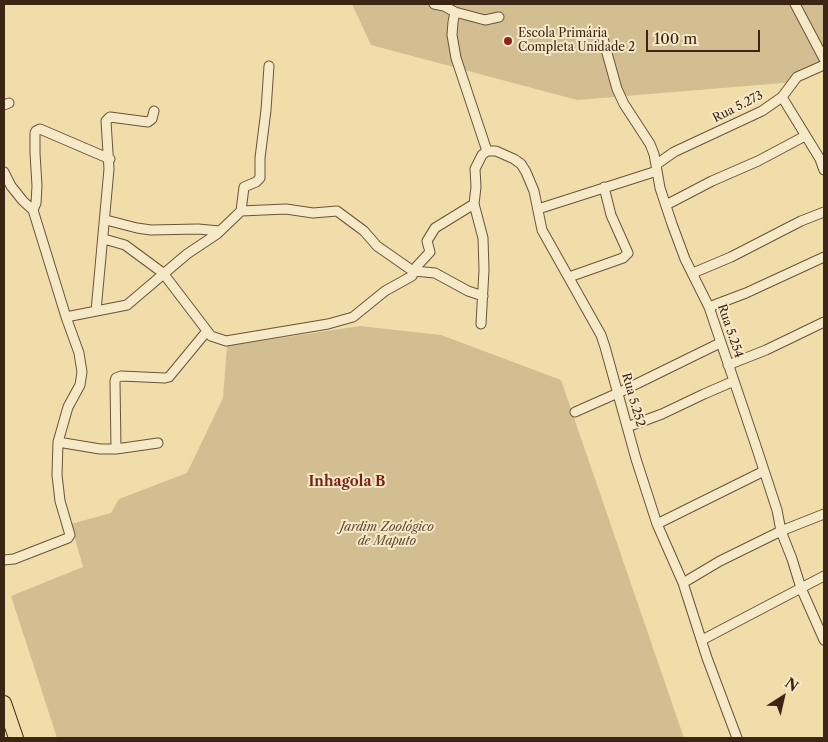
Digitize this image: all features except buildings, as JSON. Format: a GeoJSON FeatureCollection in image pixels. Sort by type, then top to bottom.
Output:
{"type":"FeatureCollection","features":[{"type":"Feature","properties":{"kind":"main road"},"geometry":{"type":"LineString","coordinates":[[4,703],[16,738]]}},
{"type":"Feature","properties":{"kind":"street"},"geometry":{"type":"LineString","coordinates":[[434,4],[485,20],[499,17]]}},
{"type":"Feature","properties":{"kind":"street"},"geometry":{"type":"LineString","coordinates":[[796,4],[824,59]]}},
{"type":"Feature","properties":{"kind":"street"},"geometry":{"type":"LineString","coordinates":[[455,12],[452,35],[456,58],[487,152],[478,161],[475,169],[476,187],[474,204],[482,238],[483,296],[481,324]]}},
{"type":"Feature","properties":{"kind":"street","name":"Rua 5.254"},"geometry":{"type":"LineString","coordinates":[[602,35],[617,89],[624,104],[650,144],[679,245],[709,307],[764,470],[781,532],[801,588],[824,640]]}},
{"type":"Feature","properties":{"kind":"street","name":"Rua 5.273"},"geometry":{"type":"LineString","coordinates":[[538,209],[657,168],[674,152],[762,111],[782,97],[797,77],[824,65]]}},
{"type":"Feature","properties":{"kind":"street"},"geometry":{"type":"LineString","coordinates":[[66,317],[128,305],[163,274],[220,231],[240,211],[244,187],[256,182],[260,178],[260,158],[269,66]]}},
{"type":"Feature","properties":{"kind":"street"},"geometry":{"type":"LineString","coordinates":[[782,97],[820,159],[824,170]]}},
{"type":"Feature","properties":{"kind":"street"},"geometry":{"type":"LineString","coordinates":[[96,311],[106,220],[110,159],[106,121],[110,117],[148,122],[152,119],[154,111]]}},
{"type":"Feature","properties":{"kind":"street"},"geometry":{"type":"LineString","coordinates":[[33,210],[36,203],[37,186],[36,131],[40,129],[110,159]]}},
{"type":"Feature","properties":{"kind":"street"},"geometry":{"type":"LineString","coordinates":[[666,205],[805,136]]}},
{"type":"Feature","properties":{"kind":"street","name":"Rua 5.252"},"geometry":{"type":"LineString","coordinates":[[487,152],[496,151],[521,164],[531,184],[542,230],[601,335],[657,524],[683,583],[737,738]]}},
{"type":"Feature","properties":{"kind":"street"},"geometry":{"type":"LineString","coordinates":[[4,172],[11,186],[33,210],[79,353],[82,372],[80,385],[68,407],[61,426],[58,442],[57,474],[60,501],[70,535],[68,538],[14,559],[4,560]]}},
{"type":"Feature","properties":{"kind":"street"},"geometry":{"type":"LineString","coordinates":[[569,277],[623,258],[628,253],[611,215],[604,187]]}},
{"type":"Feature","properties":{"kind":"street"},"geometry":{"type":"LineString","coordinates":[[104,239],[125,245],[163,274],[211,336],[226,341],[290,331],[353,317],[386,291],[410,277],[430,252],[426,241],[435,228],[474,204]]}},
{"type":"Feature","properties":{"kind":"street"},"geometry":{"type":"LineString","coordinates":[[240,211],[286,209],[313,213],[337,211],[364,231],[377,246],[414,271],[435,273],[468,291],[483,296]]}},
{"type":"Feature","properties":{"kind":"street"},"geometry":{"type":"LineString","coordinates":[[693,273],[731,257],[801,221],[824,212]]}},
{"type":"Feature","properties":{"kind":"street"},"geometry":{"type":"LineString","coordinates":[[106,220],[151,230],[198,229],[220,231]]}},
{"type":"Feature","properties":{"kind":"street"},"geometry":{"type":"LineString","coordinates":[[709,307],[824,257]]}},
{"type":"Feature","properties":{"kind":"street"},"geometry":{"type":"LineString","coordinates":[[728,365],[766,350],[824,322]]}},
{"type":"Feature","properties":{"kind":"street"},"geometry":{"type":"LineString","coordinates":[[116,449],[116,378],[121,376],[169,377],[207,331]]}},
{"type":"Feature","properties":{"kind":"street"},"geometry":{"type":"LineString","coordinates":[[575,412],[720,343]]}},
{"type":"Feature","properties":{"kind":"street"},"geometry":{"type":"LineString","coordinates":[[628,427],[662,414],[734,381]]}},
{"type":"Feature","properties":{"kind":"street"},"geometry":{"type":"LineString","coordinates":[[58,442],[100,449],[116,449],[158,443]]}},
{"type":"Feature","properties":{"kind":"street"},"geometry":{"type":"LineString","coordinates":[[657,524],[764,470]]}},
{"type":"Feature","properties":{"kind":"street"},"geometry":{"type":"LineString","coordinates":[[683,583],[720,561],[824,514]]}},
{"type":"Feature","properties":{"kind":"street"},"geometry":{"type":"LineString","coordinates":[[702,640],[824,576]]}},
{"type":"Feature","properties":{"kind":"green space"},"geometry":{"type":"Polygon","coordinates":[[[352,4],[824,4],[824,60],[795,82],[577,100],[371,45],[352,4]]]}},
{"type":"Feature","properties":{"kind":"green space","name":"Jardim Zoológico de Maputo"},"geometry":{"type":"Polygon","coordinates":[[[360,326],[441,335],[561,380],[684,738],[57,738],[11,596],[83,567],[71,524],[111,513],[119,499],[187,473],[223,398],[227,346],[360,326]]]}},
{"type":"Feature","properties":{"kind":"place","name":"Escola Primária Completa Unidade 2"},"geometry":{"type":"Point","coordinates":[508,41]}},
{"type":"Feature","properties":{"kind":"district","name":"Inhagola B"},"geometry":{"type":"Point","coordinates":[347,482]}}]}
